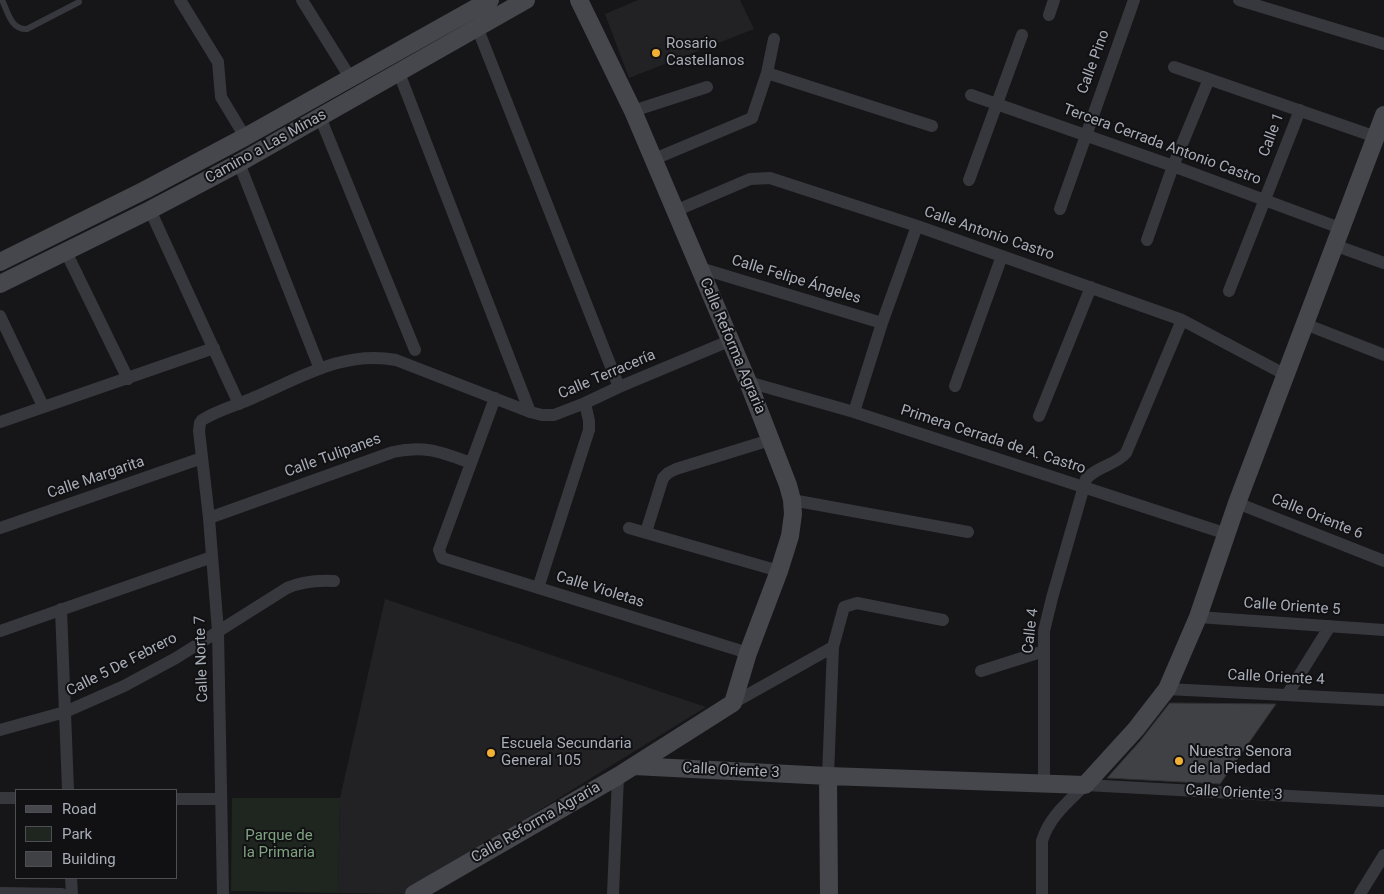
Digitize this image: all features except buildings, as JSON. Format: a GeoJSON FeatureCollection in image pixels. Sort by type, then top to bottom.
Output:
{"type":"FeatureCollection","features":[{"type":"Feature","properties":{"kind":"street"},"geometry":{"type":"LineString","coordinates":[[180,0],[218,62],[221,97],[245,137]]}},
{"type":"Feature","properties":{"kind":"street"},"geometry":{"type":"LineString","coordinates":[[302,0],[351,79]]}},
{"type":"Feature","properties":{"kind":"street","name":"Camino a Las Minas"},"geometry":{"type":"LineString","coordinates":[[0,262],[145,190],[245,137],[470,13],[490,0]]}},
{"type":"Feature","properties":{"kind":"street","name":"Camino a Las Minas"},"geometry":{"type":"LineString","coordinates":[[0,284],[150,210],[239,163],[399,73],[470,13],[526,0]]}},
{"type":"Feature","properties":{"kind":"street","name":"Calle Reforma Agraria"},"geometry":{"type":"LineString","coordinates":[[579,0],[633,111],[652,160],[700,268],[748,382],[792,500],[793,514],[790,536],[748,653],[733,703]]}},
{"type":"Feature","properties":{"kind":"street"},"geometry":{"type":"LineString","coordinates":[[1049,15],[1054,0]]}},
{"type":"Feature","properties":{"kind":"street","name":"Calle Pino"},"geometry":{"type":"LineString","coordinates":[[1060,209],[1134,0]]}},
{"type":"Feature","properties":{"kind":"street"},"geometry":{"type":"LineString","coordinates":[[1239,0],[1384,44]]}},
{"type":"Feature","properties":{"kind":"street"},"geometry":{"type":"LineString","coordinates":[[470,13],[619,387]]}},
{"type":"Feature","properties":{"kind":"street"},"geometry":{"type":"LineString","coordinates":[[969,180],[1022,35]]}},
{"type":"Feature","properties":{"kind":"street"},"geometry":{"type":"LineString","coordinates":[[652,160],[752,118],[767,73],[774,39]]}},
{"type":"Feature","properties":{"kind":"street"},"geometry":{"type":"LineString","coordinates":[[1174,67],[1300,110],[1378,144]]}},
{"type":"Feature","properties":{"kind":"street"},"geometry":{"type":"LineString","coordinates":[[399,73],[530,412]]}},
{"type":"Feature","properties":{"kind":"street"},"geometry":{"type":"LineString","coordinates":[[767,73],[932,126]]}},
{"type":"Feature","properties":{"kind":"street"},"geometry":{"type":"LineString","coordinates":[[1147,240],[1173,166],[1209,79]]}},
{"type":"Feature","properties":{"kind":"street"},"geometry":{"type":"LineString","coordinates":[[633,111],[708,87]]}},
{"type":"Feature","properties":{"kind":"street","name":"Tercera Cerrada Antonio Castro"},"geometry":{"type":"LineString","coordinates":[[971,95],[1173,166],[1340,228]]}},
{"type":"Feature","properties":{"kind":"street","name":"Calle 1"},"geometry":{"type":"LineString","coordinates":[[1229,291],[1300,110]]}},
{"type":"Feature","properties":{"kind":"street"},"geometry":{"type":"LineString","coordinates":[[1042,894],[1042,841],[1052,819],[1136,729],[1167,689],[1198,617],[1237,503],[1340,228],[1378,144],[1384,115]]}},
{"type":"Feature","properties":{"kind":"street"},"geometry":{"type":"LineString","coordinates":[[320,117],[415,350]]}},
{"type":"Feature","properties":{"kind":"street"},"geometry":{"type":"LineString","coordinates":[[239,163],[320,368]]}},
{"type":"Feature","properties":{"kind":"street","name":"Calle Antonio Castro"},"geometry":{"type":"LineString","coordinates":[[675,211],[750,179],[770,178],[917,226],[1182,320],[1286,376]]}},
{"type":"Feature","properties":{"kind":"street"},"geometry":{"type":"LineString","coordinates":[[150,210],[239,404]]}},
{"type":"Feature","properties":{"kind":"street"},"geometry":{"type":"LineString","coordinates":[[854,412],[882,323],[917,226]]}},
{"type":"Feature","properties":{"kind":"street"},"geometry":{"type":"LineString","coordinates":[[1334,245],[1384,264]]}},
{"type":"Feature","properties":{"kind":"street"},"geometry":{"type":"LineString","coordinates":[[66,252],[128,379]]}},
{"type":"Feature","properties":{"kind":"street"},"geometry":{"type":"LineString","coordinates":[[955,386],[1002,256]]}},
{"type":"Feature","properties":{"kind":"street","name":"Calle Felipe Ángeles"},"geometry":{"type":"LineString","coordinates":[[700,268],[882,323]]}},
{"type":"Feature","properties":{"kind":"street"},"geometry":{"type":"LineString","coordinates":[[1039,416],[1091,287]]}},
{"type":"Feature","properties":{"kind":"street"},"geometry":{"type":"LineString","coordinates":[[0,316],[43,406]]}},
{"type":"Feature","properties":{"kind":"street"},"geometry":{"type":"LineString","coordinates":[[1085,487],[1086,479],[1091,473],[1126,453],[1182,320]]}},
{"type":"Feature","properties":{"kind":"street"},"geometry":{"type":"LineString","coordinates":[[1305,324],[1384,355]]}},
{"type":"Feature","properties":{"kind":"street","name":"Calle Terracería"},"geometry":{"type":"LineString","coordinates":[[200,423],[205,418],[320,368],[348,359],[381,357],[396,360],[530,412],[554,415],[730,341]]}},
{"type":"Feature","properties":{"kind":"street"},"geometry":{"type":"LineString","coordinates":[[0,422],[214,348]]}},
{"type":"Feature","properties":{"kind":"street","name":"Primera Cerrada de A. Castro"},"geometry":{"type":"LineString","coordinates":[[748,382],[854,412],[1227,534]]}},
{"type":"Feature","properties":{"kind":"street"},"geometry":{"type":"LineString","coordinates":[[471,462],[495,398]]}},
{"type":"Feature","properties":{"kind":"street"},"geometry":{"type":"LineString","coordinates":[[538,588],[588,430],[589,421],[585,403]]}},
{"type":"Feature","properties":{"kind":"street","name":"Calle Norte 7"},"geometry":{"type":"LineString","coordinates":[[200,423],[218,631],[222,894]]}},
{"type":"Feature","properties":{"kind":"street"},"geometry":{"type":"LineString","coordinates":[[646,532],[663,478],[668,473],[770,440]]}},
{"type":"Feature","properties":{"kind":"street","name":"Calle Tulipanes"},"geometry":{"type":"LineString","coordinates":[[209,518],[392,452],[409,448],[426,449],[471,462]]}},
{"type":"Feature","properties":{"kind":"street","name":"Calle Margarita"},"geometry":{"type":"LineString","coordinates":[[0,528],[202,458]]}},
{"type":"Feature","properties":{"kind":"street","name":"Calle Violetas"},"geometry":{"type":"LineString","coordinates":[[471,462],[439,550],[442,558],[748,653]]}},
{"type":"Feature","properties":{"kind":"street","name":"Calle 4"},"geometry":{"type":"LineString","coordinates":[[1044,783],[1044,631],[1085,487]]}},
{"type":"Feature","properties":{"kind":"street"},"geometry":{"type":"LineString","coordinates":[[792,500],[968,532]]}},
{"type":"Feature","properties":{"kind":"street","name":"Calle Oriente 6"},"geometry":{"type":"LineString","coordinates":[[1237,503],[1384,561]]}},
{"type":"Feature","properties":{"kind":"street"},"geometry":{"type":"LineString","coordinates":[[629,528],[779,571]]}},
{"type":"Feature","properties":{"kind":"street"},"geometry":{"type":"LineString","coordinates":[[0,631],[212,557]]}},
{"type":"Feature","properties":{"kind":"street","name":"Calle 5 De Febrero"},"geometry":{"type":"LineString","coordinates":[[0,730],[65,712],[132,681],[176,658],[287,588],[301,582],[314,580],[334,581]]}},
{"type":"Feature","properties":{"kind":"street"},"geometry":{"type":"LineString","coordinates":[[829,894],[828,776],[833,647],[842,612],[844,608],[857,602],[943,620]]}},
{"type":"Feature","properties":{"kind":"street"},"geometry":{"type":"LineString","coordinates":[[61,609],[68,789]]}},
{"type":"Feature","properties":{"kind":"street","name":"Calle Oriente 5"},"geometry":{"type":"LineString","coordinates":[[1198,617],[1384,630]]}},
{"type":"Feature","properties":{"kind":"street"},"geometry":{"type":"LineString","coordinates":[[1287,695],[1330,626]]}},
{"type":"Feature","properties":{"kind":"street","name":"Calle Reforma Agraria"},"geometry":{"type":"LineString","coordinates":[[414,894],[618,776],[733,703],[833,647]]}},
{"type":"Feature","properties":{"kind":"street"},"geometry":{"type":"LineString","coordinates":[[981,670],[1044,651]]}},
{"type":"Feature","properties":{"kind":"street","name":"Calle Oriente 4"},"geometry":{"type":"LineString","coordinates":[[1167,689],[1384,700]]}},
{"type":"Feature","properties":{"kind":"street","name":"Calle Oriente 3"},"geometry":{"type":"LineString","coordinates":[[634,766],[828,776],[1044,783],[1384,801]]}},
{"type":"Feature","properties":{"kind":"street"},"geometry":{"type":"LineString","coordinates":[[613,894],[618,776]]}},
{"type":"Feature","properties":{"kind":"street"},"geometry":{"type":"LineString","coordinates":[[0,798],[15,798]]}},
{"type":"Feature","properties":{"kind":"street"},"geometry":{"type":"LineString","coordinates":[[178,799],[221,799]]}},
{"type":"Feature","properties":{"kind":"street"},"geometry":{"type":"LineString","coordinates":[[1360,894],[1384,855]]}},
{"type":"Feature","properties":{"kind":"street"},"geometry":{"type":"LineString","coordinates":[[71,879],[72,894]]}},
{"type":"Feature","properties":{"kind":"street"},"geometry":{"type":"LineString","coordinates":[[0,893],[62,894]]}},
{"type":"Feature","properties":{"kind":"lane"},"geometry":{"type":"LineString","coordinates":[[2,0],[13,24],[23,29],[27,29],[79,2]]}},
{"type":"Feature","properties":{"kind":"shaded area","name":"Rosario Castellanos"},"geometry":{"type":"Polygon","coordinates":[[[638,0],[740,0],[754,29],[629,78],[605,14],[638,0]]]}},
{"type":"Feature","properties":{"kind":"shaded area","name":"Escuela Secundaria General 105"},"geometry":{"type":"Polygon","coordinates":[[[385,599],[706,707],[404,894],[338,893],[340,798],[385,599]]]}},
{"type":"Feature","properties":{"kind":"green space","name":"Parque de la Primaria"},"geometry":{"type":"Polygon","coordinates":[[[232,798],[340,798],[338,893],[231,891],[232,798]]]}},
{"type":"Feature","properties":{"kind":"place","name":"Rosario Castellanos"},"geometry":{"type":"Point","coordinates":[656,53]}},
{"type":"Feature","properties":{"kind":"place","name":"Escuela Secundaria General 105"},"geometry":{"type":"Point","coordinates":[491,753]}},
{"type":"Feature","properties":{"kind":"place","name":"Nuestra Senora de la Piedad"},"geometry":{"type":"Point","coordinates":[1179,761]}}]}
